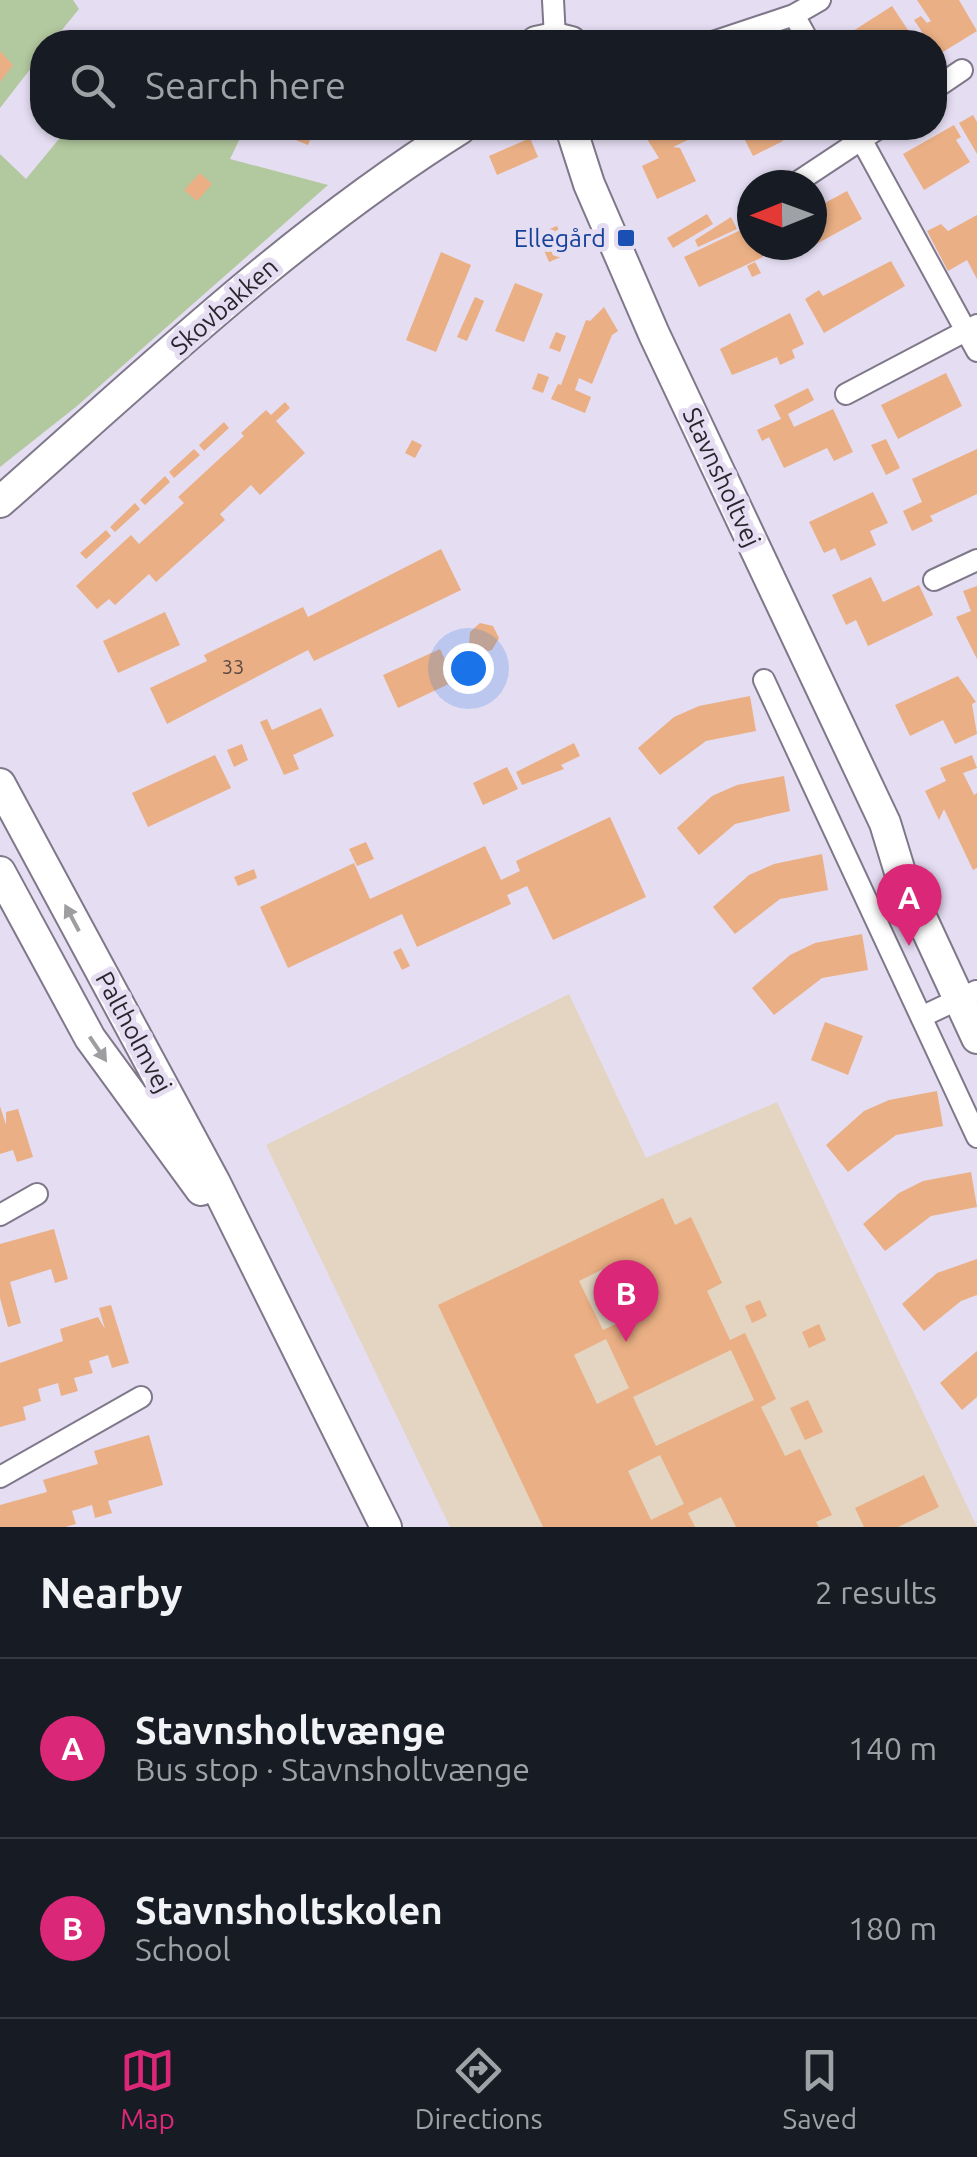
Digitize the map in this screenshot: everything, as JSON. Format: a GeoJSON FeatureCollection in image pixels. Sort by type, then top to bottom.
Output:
{"type":"FeatureCollection","features":[{"type":"Feature","properties":{"kind":"street"},"geometry":{"type":"LineString","coordinates":[[553,0],[554,30]]}},
{"type":"Feature","properties":{"kind":"street"},"geometry":{"type":"LineString","coordinates":[[750,30],[794,15],[820,0]]}},
{"type":"Feature","properties":{"kind":"street"},"geometry":{"type":"LineString","coordinates":[[794,15],[802,30]]}},
{"type":"Feature","properties":{"kind":"street"},"geometry":{"type":"LineString","coordinates":[[947,80],[962,70]]}},
{"type":"Feature","properties":{"kind":"street","name":"Skovbakken"},"geometry":{"type":"LineString","coordinates":[[0,502],[292,246],[379,179],[442,140]]}},
{"type":"Feature","properties":{"kind":"street","name":"Stavnsholtvej"},"geometry":{"type":"LineString","coordinates":[[575,140],[618,254],[885,823],[915,865],[970,994],[977,1038]]}},
{"type":"Feature","properties":{"kind":"street"},"geometry":{"type":"LineString","coordinates":[[813,170],[855,140]]}},
{"type":"Feature","properties":{"kind":"street"},"geometry":{"type":"LineString","coordinates":[[870,140],[972,328],[977,351]]}},
{"type":"Feature","properties":{"kind":"street"},"geometry":{"type":"LineString","coordinates":[[846,394],[972,328]]}},
{"type":"Feature","properties":{"kind":"street"},"geometry":{"type":"LineString","coordinates":[[934,580],[977,560]]}},
{"type":"Feature","properties":{"kind":"street"},"geometry":{"type":"LineString","coordinates":[[764,680],[977,1137]]}},
{"type":"Feature","properties":{"kind":"street","name":"Paltholmvej"},"geometry":{"type":"LineString","coordinates":[[0,784],[214,1181],[386,1527]]}},
{"type":"Feature","properties":{"kind":"street","name":"Paltholmvej"},"geometry":{"type":"LineString","coordinates":[[0,872],[90,1038],[197,1182],[262,1284]]}},
{"type":"Feature","properties":{"kind":"street"},"geometry":{"type":"LineString","coordinates":[[921,1017],[970,994]]}},
{"type":"Feature","properties":{"kind":"street"},"geometry":{"type":"LineString","coordinates":[[0,1216],[37,1194]]}},
{"type":"Feature","properties":{"kind":"street"},"geometry":{"type":"LineString","coordinates":[[0,1477],[142,1397]]}},
{"type":"Feature","properties":{"kind":"shaded area"},"geometry":{"type":"Polygon","coordinates":[[[569,994],[646,1158],[777,1102],[977,1527],[450,1527],[266,1145],[569,994]]]}},
{"type":"Feature","properties":{"kind":"green space"},"geometry":{"type":"Polygon","coordinates":[[[0,0],[73,0],[79,9],[62,30],[30,30],[30,69],[0,108],[0,0]]]}},
{"type":"Feature","properties":{"kind":"green space"},"geometry":{"type":"Polygon","coordinates":[[[58,140],[239,140],[230,159],[328,185],[77,406],[0,467],[0,154],[26,179],[58,140]]]}},
{"type":"Feature","properties":{"kind":"building"},"geometry":{"type":"Polygon","coordinates":[[[917,0],[959,0],[977,31],[947,49],[947,30],[921,30],[914,20],[921,16],[927,23],[931,21],[917,0]]]}},
{"type":"Feature","properties":{"kind":"building"},"geometry":{"type":"Polygon","coordinates":[[[892,6],[908,30],[855,30],[892,6]]]}},
{"type":"Feature","properties":{"kind":"building"},"geometry":{"type":"Polygon","coordinates":[[[0,51],[13,65],[0,82],[0,51]]]}},
{"type":"Feature","properties":{"kind":"building"},"geometry":{"type":"Polygon","coordinates":[[[973,115],[977,122],[977,154],[959,123],[973,115]]]}},
{"type":"Feature","properties":{"kind":"building"},"geometry":{"type":"Polygon","coordinates":[[[954,125],[961,137],[956,140],[970,162],[924,190],[903,154],[928,140],[947,140],[947,129],[954,125]]]}},
{"type":"Feature","properties":{"kind":"building"},"geometry":{"type":"Polygon","coordinates":[[[531,140],[538,157],[497,175],[489,156],[531,140]]]}},
{"type":"Feature","properties":{"kind":"building"},"geometry":{"type":"Polygon","coordinates":[[[648,140],[688,140],[673,147],[680,148],[696,181],[657,199],[642,166],[659,158],[648,140]]]}},
{"type":"Feature","properties":{"kind":"building"},"geometry":{"type":"Polygon","coordinates":[[[745,140],[783,141],[753,156],[745,140]]]}},
{"type":"Feature","properties":{"kind":"building"},"geometry":{"type":"Polygon","coordinates":[[[200,173],[212,184],[197,201],[184,190],[200,173]]]}},
{"type":"Feature","properties":{"kind":"building"},"geometry":{"type":"Polygon","coordinates":[[[847,191],[862,219],[827,238],[827,202],[847,191]]]}},
{"type":"Feature","properties":{"kind":"building"},"geometry":{"type":"Polygon","coordinates":[[[707,214],[713,224],[673,248],[667,238],[707,214]]]}},
{"type":"Feature","properties":{"kind":"building"},"geometry":{"type":"Polygon","coordinates":[[[977,215],[977,279],[967,260],[948,271],[927,231],[941,224],[948,231],[977,215]]]}},
{"type":"Feature","properties":{"kind":"building"},"geometry":{"type":"Polygon","coordinates":[[[731,217],[737,229],[698,247],[695,240],[731,217]]]}},
{"type":"Feature","properties":{"kind":"building"},"geometry":{"type":"Polygon","coordinates":[[[557,226],[568,254],[549,262],[537,234],[557,226]]]}},
{"type":"Feature","properties":{"kind":"building"},"geometry":{"type":"Polygon","coordinates":[[[737,232],[737,260],[757,260],[699,287],[684,257],[737,232]]]}},
{"type":"Feature","properties":{"kind":"building"},"geometry":{"type":"Polygon","coordinates":[[[441,252],[471,265],[436,352],[406,340],[441,252]]]}},
{"type":"Feature","properties":{"kind":"building"},"geometry":{"type":"Polygon","coordinates":[[[891,261],[905,286],[824,333],[805,299],[819,290],[823,296],[891,261]]]}},
{"type":"Feature","properties":{"kind":"building"},"geometry":{"type":"Polygon","coordinates":[[[755,262],[761,273],[752,277],[747,266],[755,262]]]}},
{"type":"Feature","properties":{"kind":"building"},"geometry":{"type":"Polygon","coordinates":[[[515,283],[543,294],[524,342],[495,331],[515,283]]]}},
{"type":"Feature","properties":{"kind":"building"},"geometry":{"type":"Polygon","coordinates":[[[475,297],[484,301],[467,341],[457,337],[475,297]]]}},
{"type":"Feature","properties":{"kind":"building"},"geometry":{"type":"Polygon","coordinates":[[[604,307],[618,331],[612,335],[592,384],[579,378],[575,390],[591,397],[585,413],[551,399],[558,384],[561,385],[586,320],[590,321],[604,307]]]}},
{"type":"Feature","properties":{"kind":"building"},"geometry":{"type":"Polygon","coordinates":[[[790,313],[804,344],[792,350],[795,358],[780,365],[777,357],[732,375],[720,349],[790,313]]]}},
{"type":"Feature","properties":{"kind":"building"},"geometry":{"type":"Polygon","coordinates":[[[556,332],[566,336],[560,352],[549,348],[556,332]]]}},
{"type":"Feature","properties":{"kind":"building"},"geometry":{"type":"Polygon","coordinates":[[[538,373],[549,377],[543,393],[532,389],[538,373]]]}},
{"type":"Feature","properties":{"kind":"building"},"geometry":{"type":"Polygon","coordinates":[[[946,373],[962,406],[898,439],[881,405],[946,373]]]}},
{"type":"Feature","properties":{"kind":"building"},"geometry":{"type":"Polygon","coordinates":[[[808,388],[814,400],[788,414],[794,427],[833,409],[853,452],[834,461],[827,448],[784,468],[769,437],[762,441],[757,430],[781,419],[774,405],[808,388]]]}},
{"type":"Feature","properties":{"kind":"building"},"geometry":{"type":"Polygon","coordinates":[[[285,402],[290,408],[276,421],[305,453],[260,495],[251,485],[220,514],[225,520],[156,582],[149,574],[115,605],[109,599],[97,609],[76,586],[131,535],[139,544],[184,503],[178,497],[244,436],[241,433],[266,410],[271,415],[285,402]]]}},
{"type":"Feature","properties":{"kind":"building"},"geometry":{"type":"Polygon","coordinates":[[[224,422],[229,428],[204,451],[199,445],[224,422]]]}},
{"type":"Feature","properties":{"kind":"building"},"geometry":{"type":"Polygon","coordinates":[[[886,439],[900,468],[886,475],[871,445],[886,439]]]}},
{"type":"Feature","properties":{"kind":"building"},"geometry":{"type":"Polygon","coordinates":[[[412,440],[422,445],[415,458],[405,453],[412,440]]]}},
{"type":"Feature","properties":{"kind":"building"},"geometry":{"type":"Polygon","coordinates":[[[194,449],[200,455],[174,478],[169,472],[194,449]]]}},
{"type":"Feature","properties":{"kind":"building"},"geometry":{"type":"Polygon","coordinates":[[[977,449],[977,494],[930,516],[933,521],[912,531],[903,511],[922,502],[912,479],[977,449]]]}},
{"type":"Feature","properties":{"kind":"building"},"geometry":{"type":"Polygon","coordinates":[[[165,476],[170,482],[145,505],[140,500],[165,476]]]}},
{"type":"Feature","properties":{"kind":"building"},"geometry":{"type":"Polygon","coordinates":[[[873,492],[888,523],[870,531],[876,545],[841,561],[835,548],[824,553],[809,522],[873,492]]]}},
{"type":"Feature","properties":{"kind":"building"},"geometry":{"type":"Polygon","coordinates":[[[135,503],[140,509],[115,532],[110,527],[135,503]]]}},
{"type":"Feature","properties":{"kind":"building"},"geometry":{"type":"Polygon","coordinates":[[[106,530],[111,536],[86,559],[80,553],[106,530]]]}},
{"type":"Feature","properties":{"kind":"building"},"geometry":{"type":"Polygon","coordinates":[[[441,549],[461,590],[314,661],[308,650],[167,724],[150,688],[207,661],[204,655],[303,607],[308,617],[441,549]]]}},
{"type":"Feature","properties":{"kind":"building"},"geometry":{"type":"Polygon","coordinates":[[[871,577],[883,602],[919,585],[933,615],[868,646],[856,620],[846,625],[832,595],[871,577]]]}},
{"type":"Feature","properties":{"kind":"building"},"geometry":{"type":"Polygon","coordinates":[[[977,586],[977,659],[956,617],[971,611],[963,591],[977,586]]]}},
{"type":"Feature","properties":{"kind":"building"},"geometry":{"type":"Polygon","coordinates":[[[165,612],[180,645],[118,673],[103,641],[165,612]]]}},
{"type":"Feature","properties":{"kind":"building"},"geometry":{"type":"Polygon","coordinates":[[[480,623],[493,626],[499,638],[492,650],[481,653],[469,644],[470,632],[480,623]]]}},
{"type":"Feature","properties":{"kind":"building"},"geometry":{"type":"Polygon","coordinates":[[[440,649],[455,681],[398,708],[383,675],[440,649]]]}},
{"type":"Feature","properties":{"kind":"building"},"geometry":{"type":"Polygon","coordinates":[[[958,676],[976,702],[972,704],[977,734],[955,744],[943,720],[910,736],[895,705],[958,676]]]}},
{"type":"Feature","properties":{"kind":"building"},"geometry":{"type":"Polygon","coordinates":[[[750,696],[756,731],[706,741],[660,775],[638,748],[674,717],[699,706],[750,696]]]}},
{"type":"Feature","properties":{"kind":"building"},"geometry":{"type":"Polygon","coordinates":[[[321,708],[334,736],[293,755],[299,769],[284,775],[260,722],[267,719],[272,730],[321,708]]]}},
{"type":"Feature","properties":{"kind":"building"},"geometry":{"type":"Polygon","coordinates":[[[574,743],[580,756],[561,765],[564,769],[522,785],[516,772],[574,743]]]}},
{"type":"Feature","properties":{"kind":"building"},"geometry":{"type":"Polygon","coordinates":[[[242,744],[248,760],[234,767],[227,750],[242,744]]]}},
{"type":"Feature","properties":{"kind":"building"},"geometry":{"type":"Polygon","coordinates":[[[215,755],[231,788],[148,827],[132,793],[215,755]]]}},
{"type":"Feature","properties":{"kind":"building"},"geometry":{"type":"Polygon","coordinates":[[[972,755],[977,768],[963,773],[974,795],[977,793],[977,868],[973,870],[944,809],[939,820],[925,791],[946,781],[940,768],[972,755]]]}},
{"type":"Feature","properties":{"kind":"building"},"geometry":{"type":"Polygon","coordinates":[[[507,767],[518,789],[483,805],[473,783],[507,767]]]}},
{"type":"Feature","properties":{"kind":"building"},"geometry":{"type":"Polygon","coordinates":[[[784,776],[790,811],[735,824],[699,855],[677,828],[712,796],[737,785],[784,776]]]}},
{"type":"Feature","properties":{"kind":"building"},"geometry":{"type":"Polygon","coordinates":[[[610,817],[646,897],[553,940],[527,886],[507,895],[511,904],[417,947],[402,914],[288,968],[260,907],[354,863],[370,899],[485,846],[501,880],[520,871],[516,861],[610,817]]]}},
{"type":"Feature","properties":{"kind":"building"},"geometry":{"type":"Polygon","coordinates":[[[366,842],[374,859],[357,866],[349,849],[366,842]]]}},
{"type":"Feature","properties":{"kind":"building"},"geometry":{"type":"Polygon","coordinates":[[[822,854],[828,890],[780,899],[735,934],[713,907],[749,875],[774,864],[822,854]]]}},
{"type":"Feature","properties":{"kind":"building"},"geometry":{"type":"Polygon","coordinates":[[[254,869],[257,878],[238,886],[234,877],[254,869]]]}},
{"type":"Feature","properties":{"kind":"building"},"geometry":{"type":"Polygon","coordinates":[[[862,934],[868,970],[822,978],[774,1015],[752,988],[790,955],[815,943],[862,934]]]}},
{"type":"Feature","properties":{"kind":"building"},"geometry":{"type":"Polygon","coordinates":[[[401,948],[410,966],[402,970],[393,952],[401,948]]]}},
{"type":"Feature","properties":{"kind":"building"},"geometry":{"type":"Polygon","coordinates":[[[825,1022],[863,1036],[848,1075],[811,1060],[825,1022]]]}},
{"type":"Feature","properties":{"kind":"building"},"geometry":{"type":"Polygon","coordinates":[[[937,1091],[943,1126],[896,1135],[848,1172],[826,1145],[864,1111],[889,1100],[937,1091]]]}},
{"type":"Feature","properties":{"kind":"building"},"geometry":{"type":"Polygon","coordinates":[[[0,1106],[6,1125],[6,1112],[18,1109],[33,1157],[17,1162],[13,1150],[0,1154],[0,1106]]]}},
{"type":"Feature","properties":{"kind":"building"},"geometry":{"type":"Polygon","coordinates":[[[971,1172],[977,1207],[931,1216],[885,1251],[863,1224],[899,1193],[923,1181],[971,1172]]]}},
{"type":"Feature","properties":{"kind":"building"},"geometry":{"type":"Polygon","coordinates":[[[663,1198],[675,1225],[691,1217],[722,1283],[707,1291],[730,1340],[745,1333],[776,1399],[761,1407],[785,1456],[800,1449],[832,1515],[816,1522],[819,1527],[736,1527],[721,1497],[688,1513],[695,1527],[543,1527],[438,1305],[663,1198]],[[611,1265],[579,1281],[603,1330],[635,1315],[611,1265]],[[606,1339],[574,1355],[597,1404],[629,1388],[606,1339]],[[731,1350],[633,1397],[656,1446],[754,1400],[731,1350]],[[660,1455],[628,1471],[651,1520],[684,1504],[660,1455]]]}},
{"type":"Feature","properties":{"kind":"building"},"geometry":{"type":"Polygon","coordinates":[[[54,1229],[68,1279],[55,1283],[51,1269],[10,1282],[21,1323],[8,1327],[0,1298],[0,1244],[54,1229]]]}},
{"type":"Feature","properties":{"kind":"building"},"geometry":{"type":"Polygon","coordinates":[[[977,1259],[977,1295],[961,1301],[924,1331],[902,1304],[937,1273],[977,1259]]]}},
{"type":"Feature","properties":{"kind":"building"},"geometry":{"type":"Polygon","coordinates":[[[760,1300],[767,1316],[752,1323],[745,1306],[760,1300]]]}},
{"type":"Feature","properties":{"kind":"building"},"geometry":{"type":"Polygon","coordinates":[[[111,1305],[129,1363],[112,1368],[108,1355],[89,1361],[93,1373],[74,1378],[78,1391],[61,1396],[58,1383],[38,1389],[41,1401],[23,1407],[26,1420],[0,1427],[0,1363],[63,1341],[60,1329],[98,1317],[105,1329],[99,1308],[111,1305]]]}},
{"type":"Feature","properties":{"kind":"building"},"geometry":{"type":"Polygon","coordinates":[[[819,1324],[826,1340],[809,1348],[802,1332],[819,1324]]]}},
{"type":"Feature","properties":{"kind":"building"},"geometry":{"type":"Polygon","coordinates":[[[977,1351],[977,1397],[962,1410],[940,1383],[977,1351]]]}},
{"type":"Feature","properties":{"kind":"building"},"geometry":{"type":"Polygon","coordinates":[[[808,1400],[823,1432],[805,1440],[790,1408],[808,1400]]]}},
{"type":"Feature","properties":{"kind":"building"},"geometry":{"type":"Polygon","coordinates":[[[149,1435],[163,1485],[108,1501],[112,1513],[95,1518],[92,1505],[72,1511],[76,1524],[65,1527],[0,1527],[0,1505],[47,1492],[43,1480],[98,1464],[94,1451],[149,1435]]]}},
{"type":"Feature","properties":{"kind":"building"},"geometry":{"type":"Polygon","coordinates":[[[924,1475],[939,1507],[898,1527],[864,1527],[855,1508],[924,1475]]]}},
{"type":"Feature","properties":{"kind":"place","name":"Ellegård"},"geometry":{"type":"Point","coordinates":[626,238]}},
{"type":"Feature","properties":{"kind":"place","name":"Stavnsholtvænge"},"geometry":{"type":"Point","coordinates":[909,946]}},
{"type":"Feature","properties":{"kind":"place","name":"Stavnsholtskolen"},"geometry":{"type":"Point","coordinates":[626,1342]}}]}
